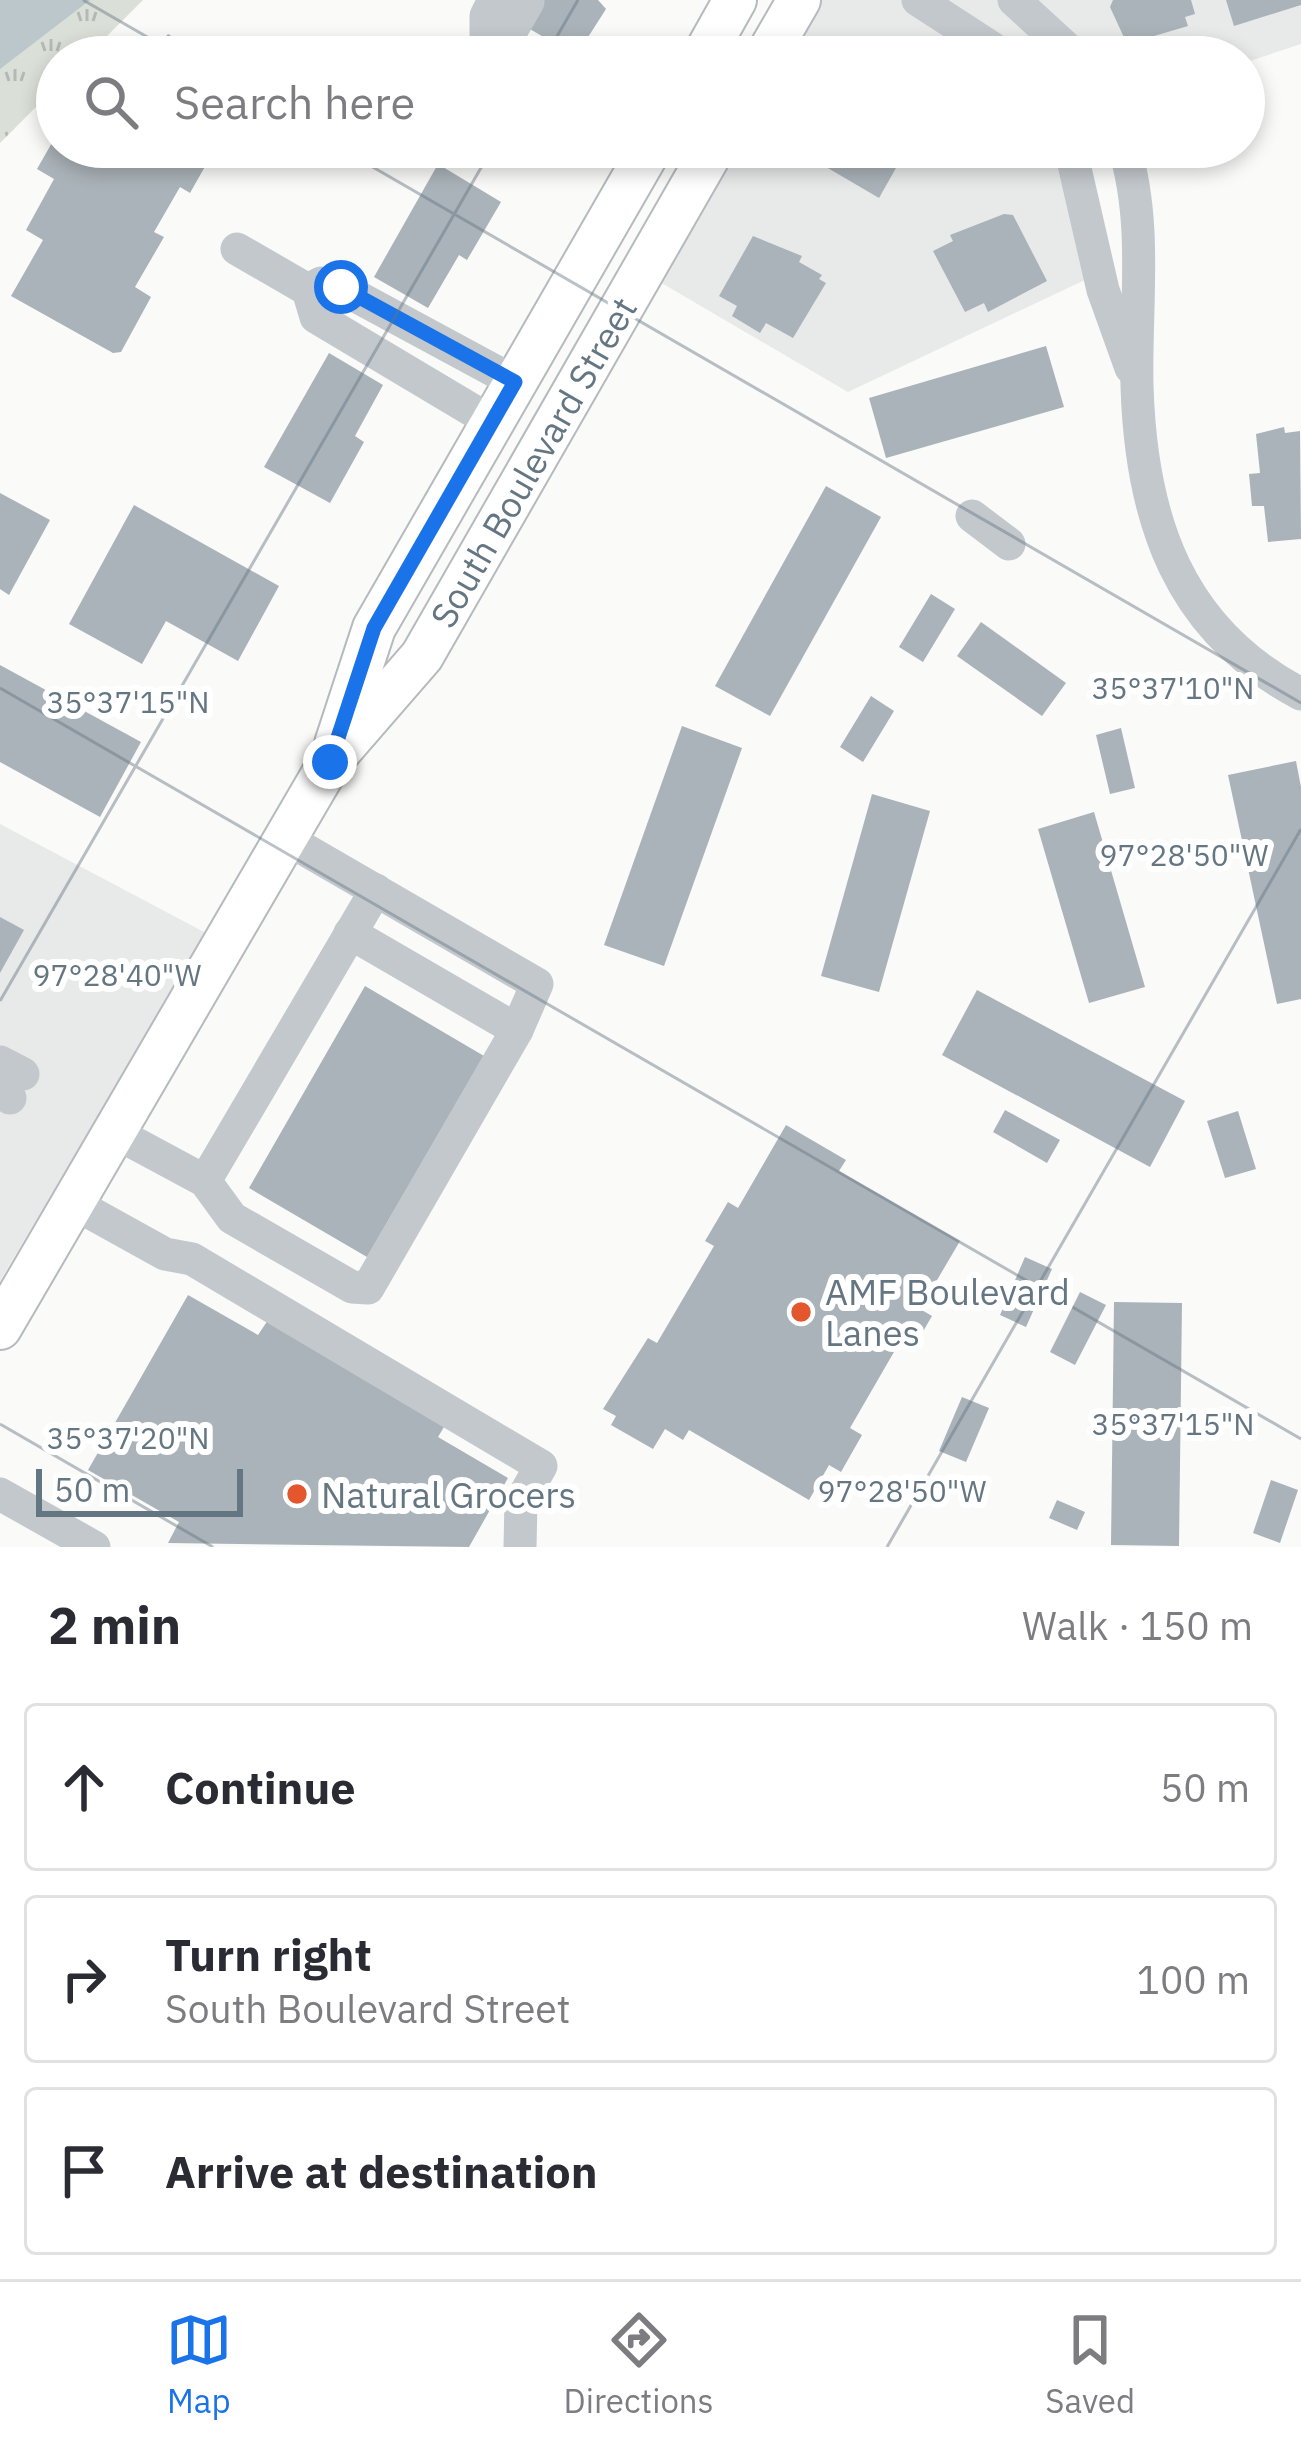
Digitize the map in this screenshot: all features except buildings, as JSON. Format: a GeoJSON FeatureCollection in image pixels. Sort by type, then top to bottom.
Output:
{"type":"FeatureCollection","features":[{"type":"Feature","properties":{"kind":"main road"},"geometry":{"type":"LineString","coordinates":[[715,36],[736,0]]}},
{"type":"Feature","properties":{"kind":"main road"},"geometry":{"type":"LineString","coordinates":[[778,36],[799,0]]}},
{"type":"Feature","properties":{"kind":"main road","name":"South Boulevard Street"},"geometry":{"type":"LineString","coordinates":[[330,762],[374,628],[639,168]]}},
{"type":"Feature","properties":{"kind":"main road","name":"South Boulevard Street"},"geometry":{"type":"LineString","coordinates":[[4,1312],[330,762],[422,656],[702,168]]}},
{"type":"Feature","properties":{"kind":"street"},"geometry":{"type":"LineString","coordinates":[[477,0],[483,36]]}},
{"type":"Feature","properties":{"kind":"street"},"geometry":{"type":"LineString","coordinates":[[486,36],[486,16],[494,0]]}},
{"type":"Feature","properties":{"kind":"street"},"geometry":{"type":"LineString","coordinates":[[919,0],[974,36]]}},
{"type":"Feature","properties":{"kind":"street"},"geometry":{"type":"LineString","coordinates":[[997,36],[1009,0],[1051,36]]}},
{"type":"Feature","properties":{"kind":"street"},"geometry":{"type":"LineString","coordinates":[[499,36],[520,1]]}},
{"type":"Feature","properties":{"kind":"street"},"geometry":{"type":"LineString","coordinates":[[1075,168],[1102,290],[1137,386]]}},
{"type":"Feature","properties":{"kind":"street"},"geometry":{"type":"LineString","coordinates":[[1126,168],[1140,285],[1137,386],[1159,530],[1179,580],[1244,660],[1301,694]]}},
{"type":"Feature","properties":{"kind":"street"},"geometry":{"type":"LineString","coordinates":[[237,249],[308,290],[316,317],[492,422]]}},
{"type":"Feature","properties":{"kind":"street"},"geometry":{"type":"LineString","coordinates":[[308,290],[321,283],[341,287],[515,382]]}},
{"type":"Feature","properties":{"kind":"street"},"geometry":{"type":"LineString","coordinates":[[972,516],[1009,544]]}},
{"type":"Feature","properties":{"kind":"street"},"geometry":{"type":"LineString","coordinates":[[114,1132],[205,1181],[232,1218],[352,1287],[368,1288],[517,1030],[540,976],[285,838]]}},
{"type":"Feature","properties":{"kind":"street"},"geometry":{"type":"LineString","coordinates":[[205,1181],[376,890]]}},
{"type":"Feature","properties":{"kind":"street"},"geometry":{"type":"LineString","coordinates":[[350,934],[517,1030]]}},
{"type":"Feature","properties":{"kind":"street"},"geometry":{"type":"LineString","coordinates":[[73,1202],[165,1254],[192,1259],[541,1466],[521,1501],[520,1547]]}},
{"type":"Feature","properties":{"kind":"street"},"geometry":{"type":"LineString","coordinates":[[0,1494],[94,1547]]}},
{"type":"Feature","properties":{"kind":"shaded area"},"geometry":{"type":"Polygon","coordinates":[[[0,0],[90,0],[43,36],[36,36],[36,41],[0,69],[0,0]]]}},
{"type":"Feature","properties":{"kind":"shaded area"},"geometry":{"type":"Polygon","coordinates":[[[814,0],[1301,0],[1301,44],[1265,56],[1265,36],[793,36],[814,0]]]}},
{"type":"Feature","properties":{"kind":"shaded area"},"geometry":{"type":"Polygon","coordinates":[[[717,168],[1058,168],[1087,279],[848,392],[653,278],[717,168]]]}},
{"type":"Feature","properties":{"kind":"shaded area"},"geometry":{"type":"Polygon","coordinates":[[[0,824],[206,933],[0,1281],[0,824]]]}},
{"type":"Feature","properties":{"kind":"green space"},"geometry":{"type":"Polygon","coordinates":[[[0,0],[143,0],[107,36],[36,36],[36,107],[0,143],[0,0]]]}},
{"type":"Feature","properties":{"kind":"place","name":"AMF Boulevard Lanes"},"geometry":{"type":"Point","coordinates":[801,1312]}},
{"type":"Feature","properties":{"kind":"place","name":"Natural Grocers"},"geometry":{"type":"Point","coordinates":[297,1494]}},
{"type":"Feature","properties":{"kind":"route"},"geometry":{"type":"LineString","coordinates":[[330,762],[374,628],[515,382],[341,287]]}}]}
